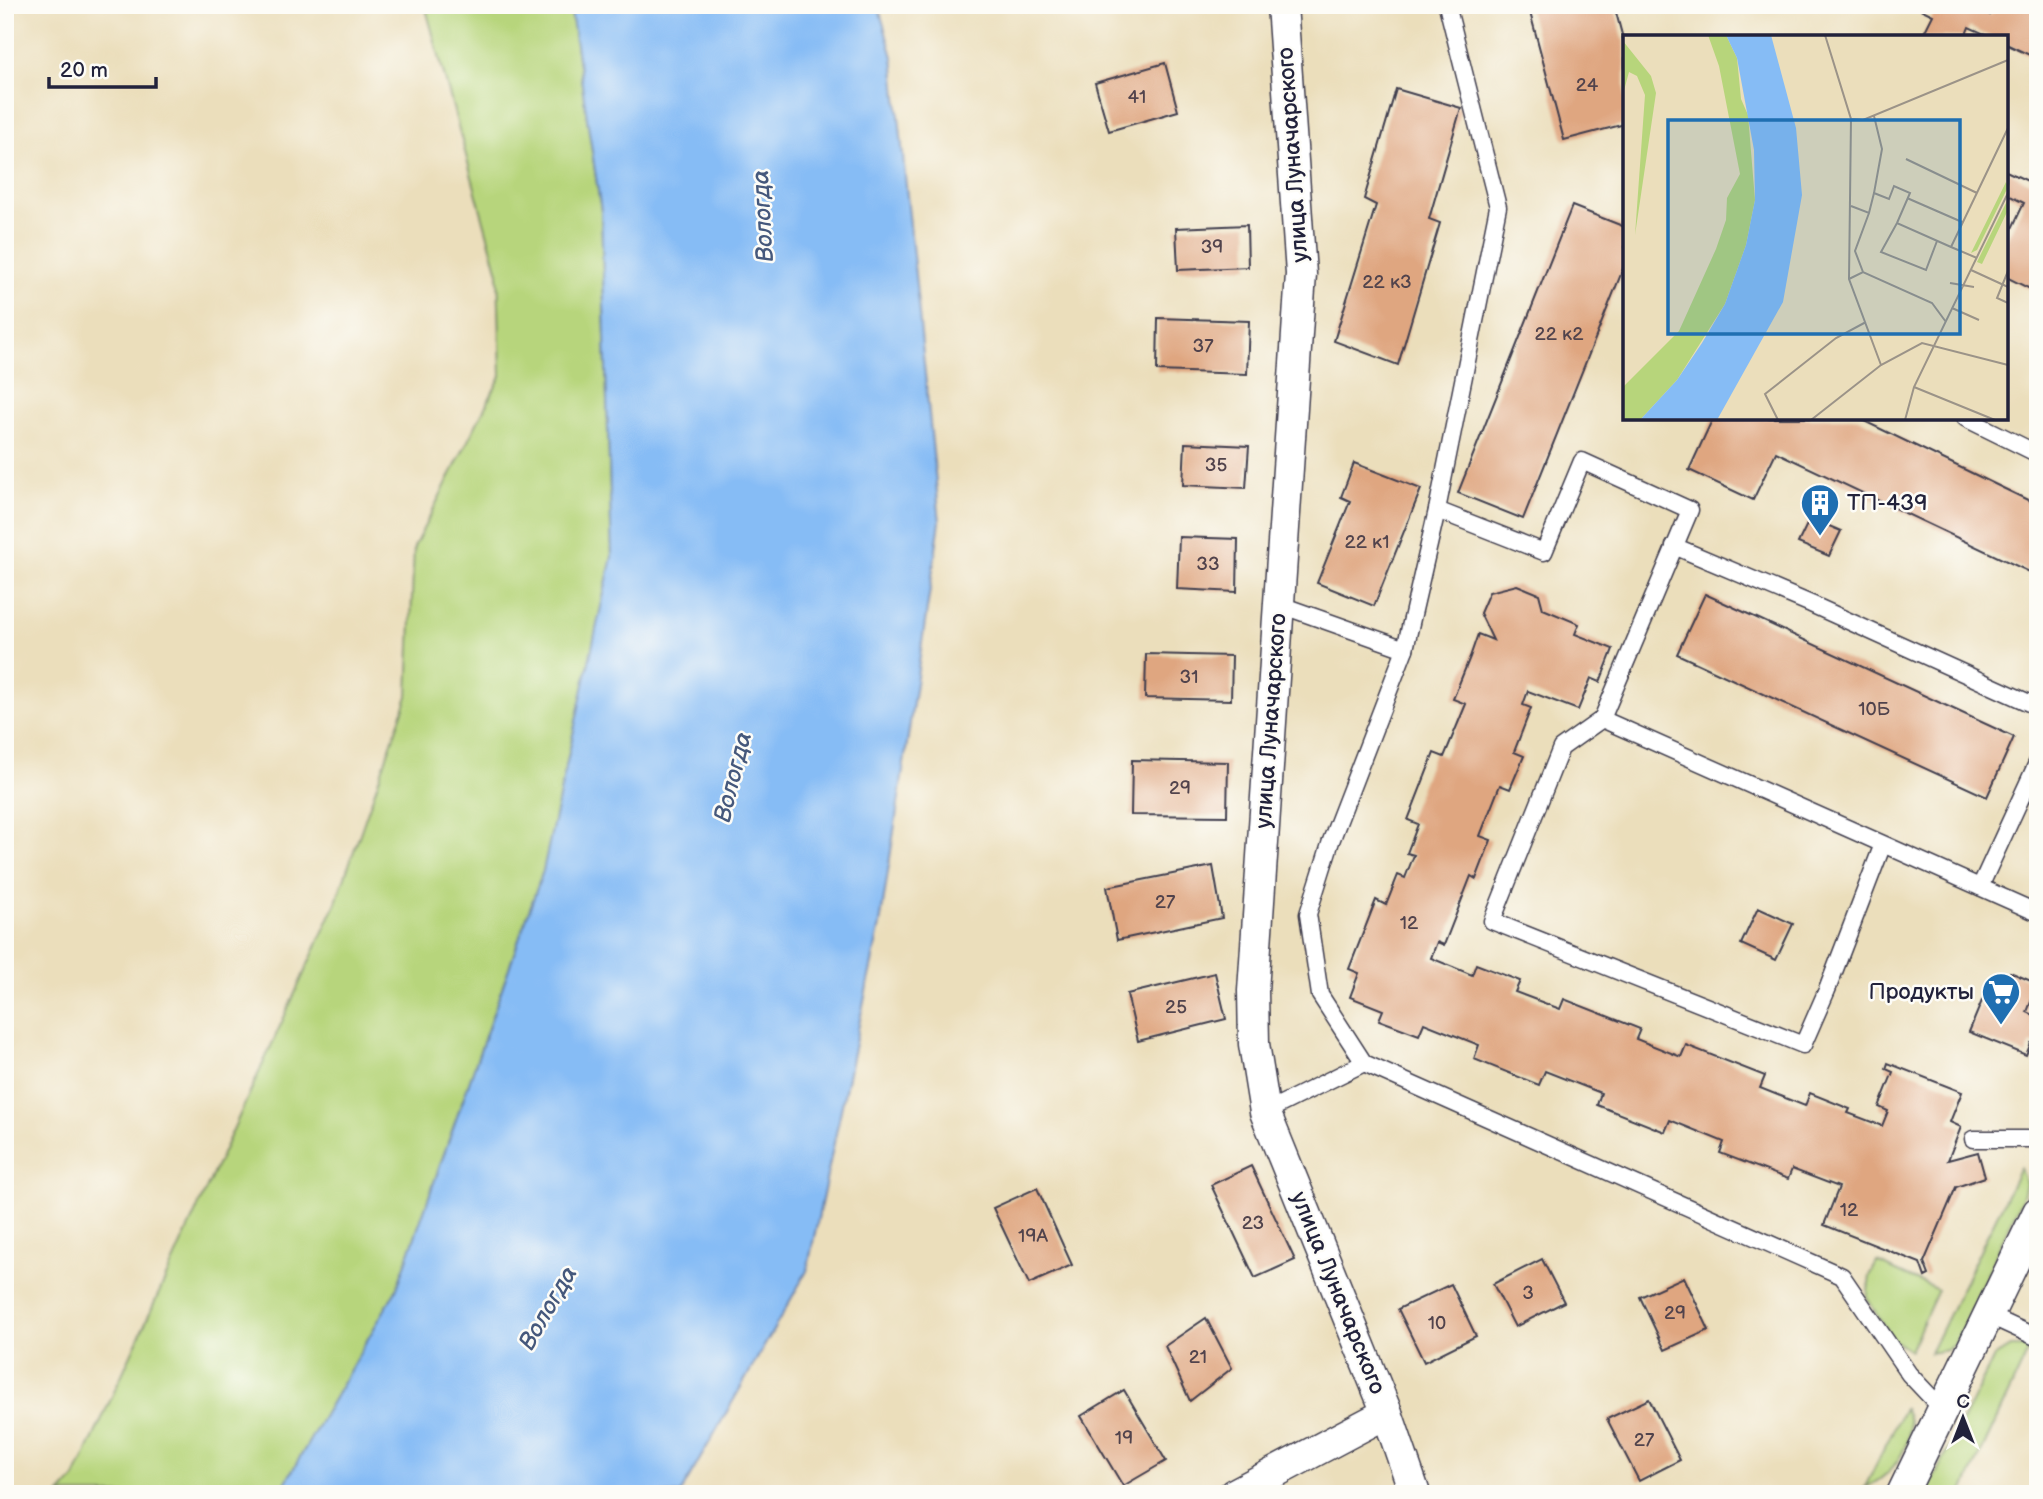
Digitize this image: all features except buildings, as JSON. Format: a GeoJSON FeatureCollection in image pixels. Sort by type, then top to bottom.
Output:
{"type":"FeatureCollection","features":[{"type":"Feature","properties":{"kind":"street","name":"улица Луначарского"},"geometry":{"type":"LineString","coordinates":[[1282,5],[1301,274],[1253,991],[1254,1044],[1265,1112],[1387,1413],[1415,1494]]}},
{"type":"Feature","properties":{"kind":"street"},"geometry":{"type":"LineString","coordinates":[[1902,1494],[2038,1212]]}},
{"type":"Feature","properties":{"kind":"street","name":"улица Луначарского"},"geometry":{"type":"LineString","coordinates":[[1234,1494],[1387,1413]]}},
{"type":"Feature","properties":{"kind":"lane"},"geometry":{"type":"LineString","coordinates":[[1447,5],[1498,207],[1437,510],[1405,649],[1331,841],[1308,914],[1320,995],[1364,1063],[1842,1276],[1909,1374],[1943,1410]]}},
{"type":"Feature","properties":{"kind":"lane"},"geometry":{"type":"LineString","coordinates":[[1969,420],[2038,454]]}},
{"type":"Feature","properties":{"kind":"lane"},"geometry":{"type":"LineString","coordinates":[[1437,510],[1544,552],[1582,461],[1690,510],[1602,719],[1561,748],[1492,921],[1803,1045],[1883,844]]}},
{"type":"Feature","properties":{"kind":"lane"},"geometry":{"type":"LineString","coordinates":[[1674,546],[2038,706]]}},
{"type":"Feature","properties":{"kind":"lane"},"geometry":{"type":"LineString","coordinates":[[1278,604],[1405,649]]}},
{"type":"Feature","properties":{"kind":"lane"},"geometry":{"type":"LineString","coordinates":[[1602,719],[2038,913]]}},
{"type":"Feature","properties":{"kind":"lane"},"geometry":{"type":"LineString","coordinates":[[1980,887],[2038,761]]}},
{"type":"Feature","properties":{"kind":"lane"},"geometry":{"type":"LineString","coordinates":[[1265,1112],[1364,1063]]}},
{"type":"Feature","properties":{"kind":"lane"},"geometry":{"type":"LineString","coordinates":[[1973,1139],[2038,1139]]}},
{"type":"Feature","properties":{"kind":"lane"},"geometry":{"type":"LineString","coordinates":[[1988,1315],[2038,1338]]}},
{"type":"Feature","properties":{"kind":"green space"},"geometry":{"type":"Polygon","coordinates":[[[425,5],[570,5],[601,211],[612,557],[543,871],[397,1288],[279,1494],[60,1494],[75,1478],[335,905],[408,696],[414,547],[501,376],[498,273],[425,5]]]}},
{"type":"Feature","properties":{"kind":"green space"},"geometry":{"type":"Polygon","coordinates":[[[2020,1168],[2026,1184],[2023,1196],[1955,1343],[1947,1350],[1930,1353],[2020,1168]]]}},
{"type":"Feature","properties":{"kind":"green space"},"geometry":{"type":"Polygon","coordinates":[[[1877,1262],[1938,1290],[1910,1351],[1892,1339],[1867,1298],[1870,1276],[1877,1262]]]}},
{"type":"Feature","properties":{"kind":"green space"},"geometry":{"type":"Polygon","coordinates":[[[2010,1347],[2030,1347],[1962,1494],[1926,1494],[1994,1357],[2010,1347]]]}},
{"type":"Feature","properties":{"kind":"green space"},"geometry":{"type":"Polygon","coordinates":[[[1904,1408],[1908,1419],[1907,1443],[1885,1475],[1865,1487],[1904,1408]]]}},
{"type":"Feature","properties":{"kind":"water","name":"Вологда"},"geometry":{"type":"Polygon","coordinates":[[[570,5],[878,5],[893,57],[940,522],[880,925],[807,1271],[680,1494],[279,1494],[397,1288],[543,871],[612,557],[601,211],[570,5]]]}},
{"type":"Feature","properties":{"kind":"place","name":"ТП-439"},"geometry":{"type":"Point","coordinates":[1820,537]}},
{"type":"Feature","properties":{"kind":"place","name":"Продукты"},"geometry":{"type":"Point","coordinates":[2001,1026]}}]}
